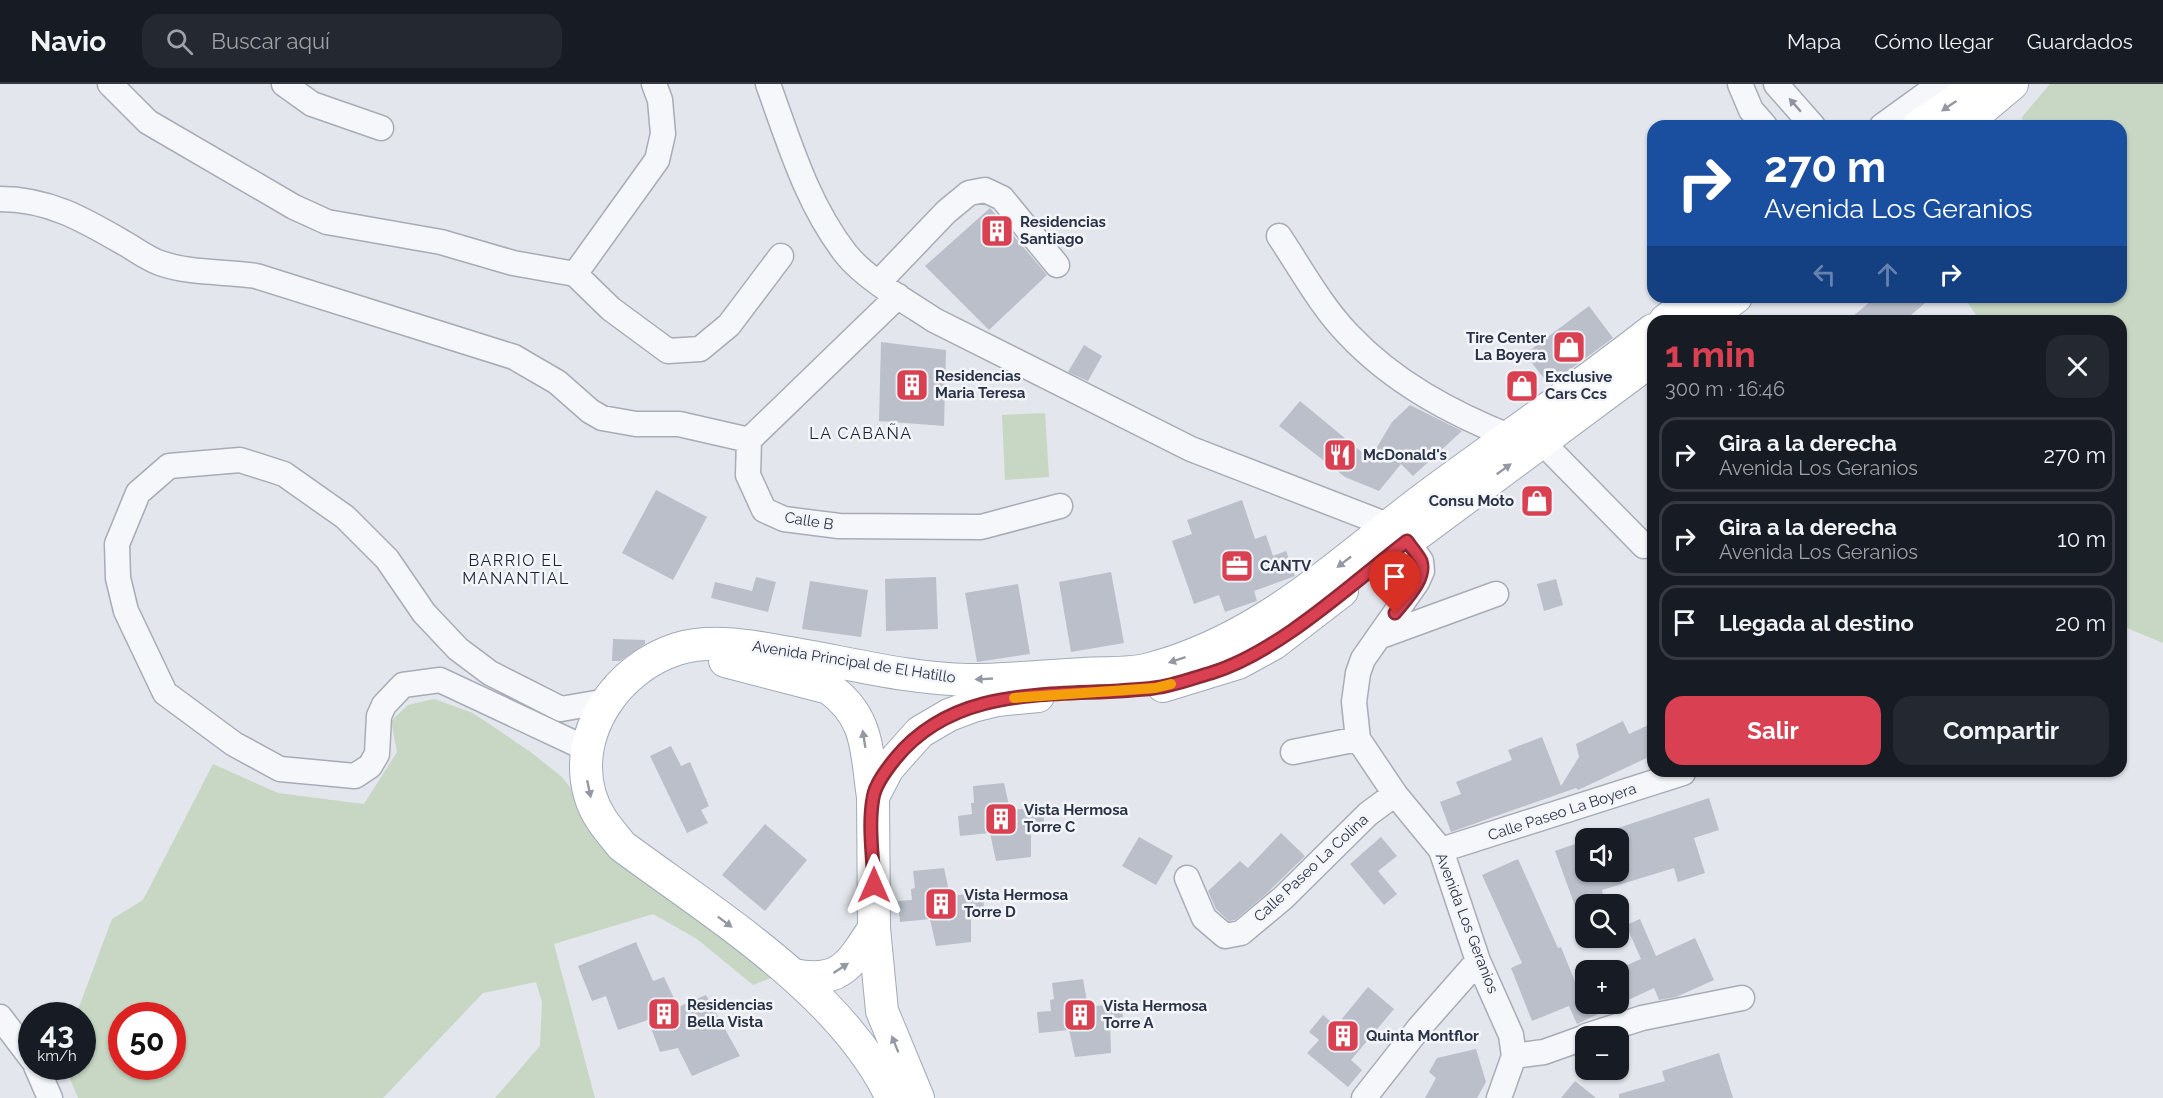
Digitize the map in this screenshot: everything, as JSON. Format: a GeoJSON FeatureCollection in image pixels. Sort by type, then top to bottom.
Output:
{"type":"FeatureCollection","features":[{"type":"Feature","properties":{"kind":"main road"},"geometry":{"type":"LineString","coordinates":[[1928,120],[1981,84]]}},
{"type":"Feature","properties":{"kind":"main road"},"geometry":{"type":"LineString","coordinates":[[1969,120],[2012,84]]}},
{"type":"Feature","properties":{"kind":"main road"},"geometry":{"type":"LineString","coordinates":[[1673,315],[1688,303]]}},
{"type":"Feature","properties":{"kind":"main road"},"geometry":{"type":"LineString","coordinates":[[1712,315],[1728,303]]}},
{"type":"Feature","properties":{"kind":"main road","name":"Avenida Principal de El Hatillo"},"geometry":{"type":"LineString","coordinates":[[918,1098],[882,1011],[874,928],[873,797],[888,768],[920,732],[949,715],[997,700],[1155,688],[1238,663],[1273,644],[1511,437],[1647,335]]}},
{"type":"Feature","properties":{"kind":"main road","name":"Avenida Principal de El Hatillo"},"geometry":{"type":"LineString","coordinates":[[892,1098],[862,1045],[845,1024],[793,975],[622,846],[602,821],[591,797],[587,749],[594,722],[619,685],[643,667],[677,649],[744,645],[910,674],[969,680],[1146,670],[1222,644],[1247,631],[1542,442],[1647,368]]}},
{"type":"Feature","properties":{"kind":"main road"},"geometry":{"type":"LineString","coordinates":[[677,649],[813,683],[829,688],[842,697],[852,708],[864,733],[873,797]]}},
{"type":"Feature","properties":{"kind":"main road"},"geometry":{"type":"LineString","coordinates":[[793,975],[815,980],[841,970],[854,958],[874,928]]}},
{"type":"Feature","properties":{"kind":"street"},"geometry":{"type":"LineString","coordinates":[[110,84],[148,122],[294,207],[327,222],[441,242],[513,263],[574,274],[611,309],[668,351],[700,349],[729,324],[781,256]]}},
{"type":"Feature","properties":{"kind":"street"},"geometry":{"type":"LineString","coordinates":[[284,84],[312,105],[381,128]]}},
{"type":"Feature","properties":{"kind":"street"},"geometry":{"type":"LineString","coordinates":[[574,274],[657,160],[663,134],[660,100],[654,84]]}},
{"type":"Feature","properties":{"kind":"street"},"geometry":{"type":"LineString","coordinates":[[768,84],[808,194],[847,255],[888,289],[934,320],[1191,449],[1398,534]]}},
{"type":"Feature","properties":{"kind":"street"},"geometry":{"type":"LineString","coordinates":[[1740,84],[1751,110],[1760,120]]}},
{"type":"Feature","properties":{"kind":"street"},"geometry":{"type":"LineString","coordinates":[[1776,84],[1808,120]]}},
{"type":"Feature","properties":{"kind":"street"},"geometry":{"type":"LineString","coordinates":[[1890,120],[1940,84]]}},
{"type":"Feature","properties":{"kind":"street"},"geometry":{"type":"LineString","coordinates":[[0,199],[24,199],[47,204],[79,216],[158,263],[189,271],[227,272],[256,276],[514,357],[556,382],[590,411],[602,418],[636,424],[679,424],[749,441],[888,289],[946,212],[969,194],[985,190],[1002,198],[1057,265]]}},
{"type":"Feature","properties":{"kind":"street"},"geometry":{"type":"LineString","coordinates":[[1279,236],[1348,334],[1394,376],[1425,396],[1511,437]]}},
{"type":"Feature","properties":{"kind":"street","name":"Calle B"},"geometry":{"type":"LineString","coordinates":[[749,441],[748,476],[764,510],[784,519],[839,526],[981,527],[1060,506]]}},
{"type":"Feature","properties":{"kind":"street"},"geometry":{"type":"LineString","coordinates":[[1542,442],[1644,546]]}},
{"type":"Feature","properties":{"kind":"street"},"geometry":{"type":"LineString","coordinates":[[587,749],[440,680],[403,685],[384,705],[379,716],[377,754],[370,766],[355,776],[280,769],[234,744],[165,693],[126,611],[118,578],[117,544],[138,493],[169,466],[240,459],[284,474],[345,518],[387,559],[424,613],[458,649],[490,673],[561,709],[607,701]]}},
{"type":"Feature","properties":{"kind":"street","name":"Avenida Los Geranios"},"geometry":{"type":"LineString","coordinates":[[1398,534],[1421,561],[1420,577],[1381,636],[1370,646],[1358,673],[1354,702],[1358,739],[1395,794],[1441,850],[1478,961],[1511,1035],[1514,1056]]}},
{"type":"Feature","properties":{"kind":"street"},"geometry":{"type":"LineString","coordinates":[[1381,636],[1496,594]]}},
{"type":"Feature","properties":{"kind":"street"},"geometry":{"type":"LineString","coordinates":[[556,734],[561,709]]}},
{"type":"Feature","properties":{"kind":"street"},"geometry":{"type":"LineString","coordinates":[[1293,752],[1358,739]]}},
{"type":"Feature","properties":{"kind":"street","name":"Calle Paseo La Boyera"},"geometry":{"type":"LineString","coordinates":[[1441,850],[1670,777]]}},
{"type":"Feature","properties":{"kind":"street","name":"Calle Paseo La Colina"},"geometry":{"type":"LineString","coordinates":[[1187,878],[1204,918],[1225,936],[1241,933],[1304,879],[1368,814],[1395,794]]}},
{"type":"Feature","properties":{"kind":"street"},"geometry":{"type":"LineString","coordinates":[[1364,1098],[1419,1028],[1478,961]]}},
{"type":"Feature","properties":{"kind":"street"},"geometry":{"type":"LineString","coordinates":[[1618,1026],[1642,1018],[1742,998]]}},
{"type":"Feature","properties":{"kind":"street"},"geometry":{"type":"LineString","coordinates":[[0,1017],[18,1041]]}},
{"type":"Feature","properties":{"kind":"street"},"geometry":{"type":"LineString","coordinates":[[1499,1098],[1514,1056],[1544,1052],[1575,1041]]}},
{"type":"Feature","properties":{"kind":"street"},"geometry":{"type":"LineString","coordinates":[[42,1080],[50,1098]]}},
{"type":"Feature","properties":{"kind":"green space"},"geometry":{"type":"Polygon","coordinates":[[[2050,84],[2163,84],[2163,643],[2127,628],[2127,315],[1976,315],[1968,303],[2127,303],[2127,120],[2023,120],[2022,117],[2050,84]]]}},
{"type":"Feature","properties":{"kind":"green space"},"geometry":{"type":"Polygon","coordinates":[[[1045,413],[1049,477],[1005,480],[1002,415],[1045,413]]]}},
{"type":"Feature","properties":{"kind":"green space"},"geometry":{"type":"Polygon","coordinates":[[[434,699],[473,713],[532,753],[562,777],[581,802],[778,975],[753,985],[697,939],[653,914],[554,944],[595,1098],[495,1098],[540,1046],[542,1002],[536,982],[483,993],[383,1098],[78,1098],[70,1080],[96,1080],[96,1002],[81,1002],[112,919],[143,900],[213,764],[278,793],[364,804],[397,752],[391,721],[408,705],[434,699]]]}},
{"type":"Feature","properties":{"kind":"building","name":"Residencias Santiago"},"geometry":{"type":"Polygon","coordinates":[[[990,208],[1047,275],[989,330],[925,266],[990,208]]]}},
{"type":"Feature","properties":{"kind":"building"},"geometry":{"type":"Polygon","coordinates":[[[1869,303],[1925,303],[1911,315],[1854,315],[1869,303]]]}},
{"type":"Feature","properties":{"kind":"building","name":"Tire Center La Boyera"},"geometry":{"type":"Polygon","coordinates":[[[1589,306],[1613,338],[1549,385],[1525,354],[1589,306]]]}},
{"type":"Feature","properties":{"kind":"building","name":"Residencias Maria Teresa"},"geometry":{"type":"Polygon","coordinates":[[[881,342],[946,350],[944,426],[879,421],[881,342]]]}},
{"type":"Feature","properties":{"kind":"building"},"geometry":{"type":"Polygon","coordinates":[[[1084,345],[1102,356],[1088,381],[1068,372],[1084,345]]]}},
{"type":"Feature","properties":{"kind":"building"},"geometry":{"type":"Polygon","coordinates":[[[1300,401],[1370,459],[1392,422],[1410,405],[1462,431],[1413,476],[1401,464],[1379,491],[1345,477],[1279,426],[1300,401]]]}},
{"type":"Feature","properties":{"kind":"building"},"geometry":{"type":"Polygon","coordinates":[[[656,490],[707,517],[673,580],[622,553],[656,490]]]}},
{"type":"Feature","properties":{"kind":"building","name":"CANTV"},"geometry":{"type":"Polygon","coordinates":[[[1242,500],[1255,539],[1266,535],[1273,556],[1286,551],[1295,576],[1254,591],[1257,601],[1225,612],[1219,595],[1194,604],[1172,541],[1192,534],[1187,520],[1242,500]]]}},
{"type":"Feature","properties":{"kind":"building"},"geometry":{"type":"Polygon","coordinates":[[[1111,572],[1124,643],[1071,652],[1059,582],[1111,572]]]}},
{"type":"Feature","properties":{"kind":"building"},"geometry":{"type":"Polygon","coordinates":[[[756,577],[776,582],[768,612],[711,598],[715,582],[752,591],[756,577]]]}},
{"type":"Feature","properties":{"kind":"building"},"geometry":{"type":"Polygon","coordinates":[[[936,577],[938,629],[886,631],[885,579],[936,577]]]}},
{"type":"Feature","properties":{"kind":"building"},"geometry":{"type":"Polygon","coordinates":[[[1556,579],[1563,605],[1544,611],[1537,584],[1556,579]]]}},
{"type":"Feature","properties":{"kind":"building"},"geometry":{"type":"Polygon","coordinates":[[[810,581],[868,590],[861,637],[802,629],[810,581]]]}},
{"type":"Feature","properties":{"kind":"building"},"geometry":{"type":"Polygon","coordinates":[[[1018,584],[1030,654],[977,662],[965,593],[1018,584]]]}},
{"type":"Feature","properties":{"kind":"building"},"geometry":{"type":"Polygon","coordinates":[[[613,639],[645,640],[645,644],[620,661],[612,661],[613,639]]]}},
{"type":"Feature","properties":{"kind":"building"},"geometry":{"type":"Polygon","coordinates":[[[1623,721],[1629,734],[1647,726],[1647,758],[1578,790],[1576,788],[1451,832],[1440,802],[1461,794],[1456,782],[1512,760],[1508,750],[1542,737],[1561,786],[1579,757],[1576,744],[1623,721]]]}},
{"type":"Feature","properties":{"kind":"building"},"geometry":{"type":"Polygon","coordinates":[[[671,746],[681,766],[690,762],[709,806],[701,810],[708,823],[687,833],[650,756],[671,746]]]}},
{"type":"Feature","properties":{"kind":"building","name":"Vista Hermosa Torre C"},"geometry":{"type":"Polygon","coordinates":[[[1004,783],[1010,810],[1043,807],[1044,822],[1031,824],[1031,857],[996,861],[990,833],[960,836],[958,816],[972,814],[973,786],[1004,783]]]}},
{"type":"Feature","properties":{"kind":"building"},"geometry":{"type":"Polygon","coordinates":[[[1709,798],[1719,830],[1694,838],[1705,873],[1678,882],[1674,868],[1629,882],[1629,828],[1618,828],[1709,798]]]}},
{"type":"Feature","properties":{"kind":"building"},"geometry":{"type":"Polygon","coordinates":[[[765,824],[807,860],[765,911],[722,875],[765,824]]]}},
{"type":"Feature","properties":{"kind":"building"},"geometry":{"type":"Polygon","coordinates":[[[1281,833],[1305,856],[1267,893],[1235,920],[1229,921],[1216,909],[1208,891],[1240,861],[1248,868],[1281,833]]]}},
{"type":"Feature","properties":{"kind":"building"},"geometry":{"type":"Polygon","coordinates":[[[1139,837],[1173,856],[1156,885],[1122,866],[1139,837]]]}},
{"type":"Feature","properties":{"kind":"building"},"geometry":{"type":"Polygon","coordinates":[[[1381,837],[1397,856],[1378,871],[1397,894],[1384,905],[1350,864],[1381,837]]]}},
{"type":"Feature","properties":{"kind":"building"},"geometry":{"type":"Polygon","coordinates":[[[1575,844],[1575,882],[1628,882],[1602,890],[1603,894],[1575,894],[1575,906],[1555,851],[1575,844]]]}},
{"type":"Feature","properties":{"kind":"building"},"geometry":{"type":"Polygon","coordinates":[[[1518,859],[1558,948],[1561,947],[1575,982],[1575,1014],[1598,1014],[1577,1024],[1569,1006],[1532,1021],[1511,968],[1522,963],[1482,875],[1518,859]]]}},
{"type":"Feature","properties":{"kind":"building","name":"Vista Hermosa Torre D"},"geometry":{"type":"Polygon","coordinates":[[[944,868],[950,896],[983,892],[984,908],[971,909],[971,942],[936,946],[930,919],[900,922],[898,901],[912,900],[911,889],[915,888],[913,871],[944,868]]]}},
{"type":"Feature","properties":{"kind":"building"},"geometry":{"type":"Polygon","coordinates":[[[1640,919],[1656,956],[1695,938],[1714,980],[1676,997],[1659,1000],[1654,988],[1629,1000],[1629,964],[1641,959],[1629,932],[1629,924],[1640,919]]]}},
{"type":"Feature","properties":{"kind":"building","name":"Residencias Bella Vista"},"geometry":{"type":"Polygon","coordinates":[[[636,942],[653,981],[664,977],[678,1007],[706,995],[740,1056],[692,1076],[678,1048],[660,1052],[648,1020],[618,1030],[606,996],[592,1001],[578,966],[636,942]]]}},
{"type":"Feature","properties":{"kind":"building","name":"Vista Hermosa Torre A"},"geometry":{"type":"Polygon","coordinates":[[[1083,979],[1088,1007],[1122,1003],[1123,1019],[1110,1020],[1111,1053],[1075,1057],[1069,1030],[1039,1033],[1037,1012],[1051,1011],[1050,1000],[1054,999],[1052,983],[1083,979]]]}},
{"type":"Feature","properties":{"kind":"building","name":"Quinta Montflor"},"geometry":{"type":"Polygon","coordinates":[[[1368,987],[1394,1009],[1351,1060],[1362,1070],[1348,1087],[1307,1053],[1319,1040],[1309,1032],[1323,1015],[1336,1026],[1368,987]]]}},
{"type":"Feature","properties":{"kind":"building"},"geometry":{"type":"Polygon","coordinates":[[[1476,1049],[1486,1082],[1477,1098],[1425,1098],[1436,1078],[1429,1072],[1437,1058],[1476,1049]]]}},
{"type":"Feature","properties":{"kind":"building"},"geometry":{"type":"Polygon","coordinates":[[[1719,1053],[1733,1098],[1619,1098],[1619,1094],[1665,1081],[1662,1071],[1719,1053]]]}},
{"type":"Feature","properties":{"kind":"building"},"geometry":{"type":"Polygon","coordinates":[[[1575,1081],[1596,1098],[1561,1098],[1575,1081]]]}},
{"type":"Feature","properties":{"kind":"slow traffic"},"geometry":{"type":"LineString","coordinates":[[1014,698],[1155,688],[1171,684]]}},
{"type":"Feature","properties":{"kind":"place","name":"Residencias Santiago"},"geometry":{"type":"Point","coordinates":[997,231]}},
{"type":"Feature","properties":{"kind":"place","name":"Tire Center La Boyera"},"geometry":{"type":"Point","coordinates":[1569,347]}},
{"type":"Feature","properties":{"kind":"place","name":"Residencias Maria Teresa"},"geometry":{"type":"Point","coordinates":[912,385]}},
{"type":"Feature","properties":{"kind":"place","name":"Exclusive Cars Ccs"},"geometry":{"type":"Point","coordinates":[1522,386]}},
{"type":"Feature","properties":{"kind":"place","name":"McDonald's"},"geometry":{"type":"Point","coordinates":[1340,455]}},
{"type":"Feature","properties":{"kind":"place","name":"Consu Moto"},"geometry":{"type":"Point","coordinates":[1537,501]}},
{"type":"Feature","properties":{"kind":"place","name":"CANTV"},"geometry":{"type":"Point","coordinates":[1237,566]}},
{"type":"Feature","properties":{"kind":"place","name":"Vista Hermosa Torre C"},"geometry":{"type":"Point","coordinates":[1001,819]}},
{"type":"Feature","properties":{"kind":"place","name":"Vista Hermosa Torre D"},"geometry":{"type":"Point","coordinates":[941,904]}},
{"type":"Feature","properties":{"kind":"place","name":"Residencias Bella Vista"},"geometry":{"type":"Point","coordinates":[664,1014]}},
{"type":"Feature","properties":{"kind":"place","name":"Vista Hermosa Torre A"},"geometry":{"type":"Point","coordinates":[1080,1015]}},
{"type":"Feature","properties":{"kind":"place","name":"Quinta Montflor"},"geometry":{"type":"Point","coordinates":[1343,1036]}},
{"type":"Feature","properties":{"kind":"district","name":"LA CABAÑA"},"geometry":{"type":"Point","coordinates":[861,433]}},
{"type":"Feature","properties":{"kind":"district","name":"BARRIO EL MANANTIAL"},"geometry":{"type":"Point","coordinates":[516,569]}},
{"type":"Feature","properties":{"kind":"route"},"geometry":{"type":"LineString","coordinates":[[874,885],[873,797],[880,781],[888,768],[920,732],[949,715],[997,700],[1155,688],[1238,663],[1273,644],[1407,541],[1421,561],[1422,571],[1395,613]]}}]}
